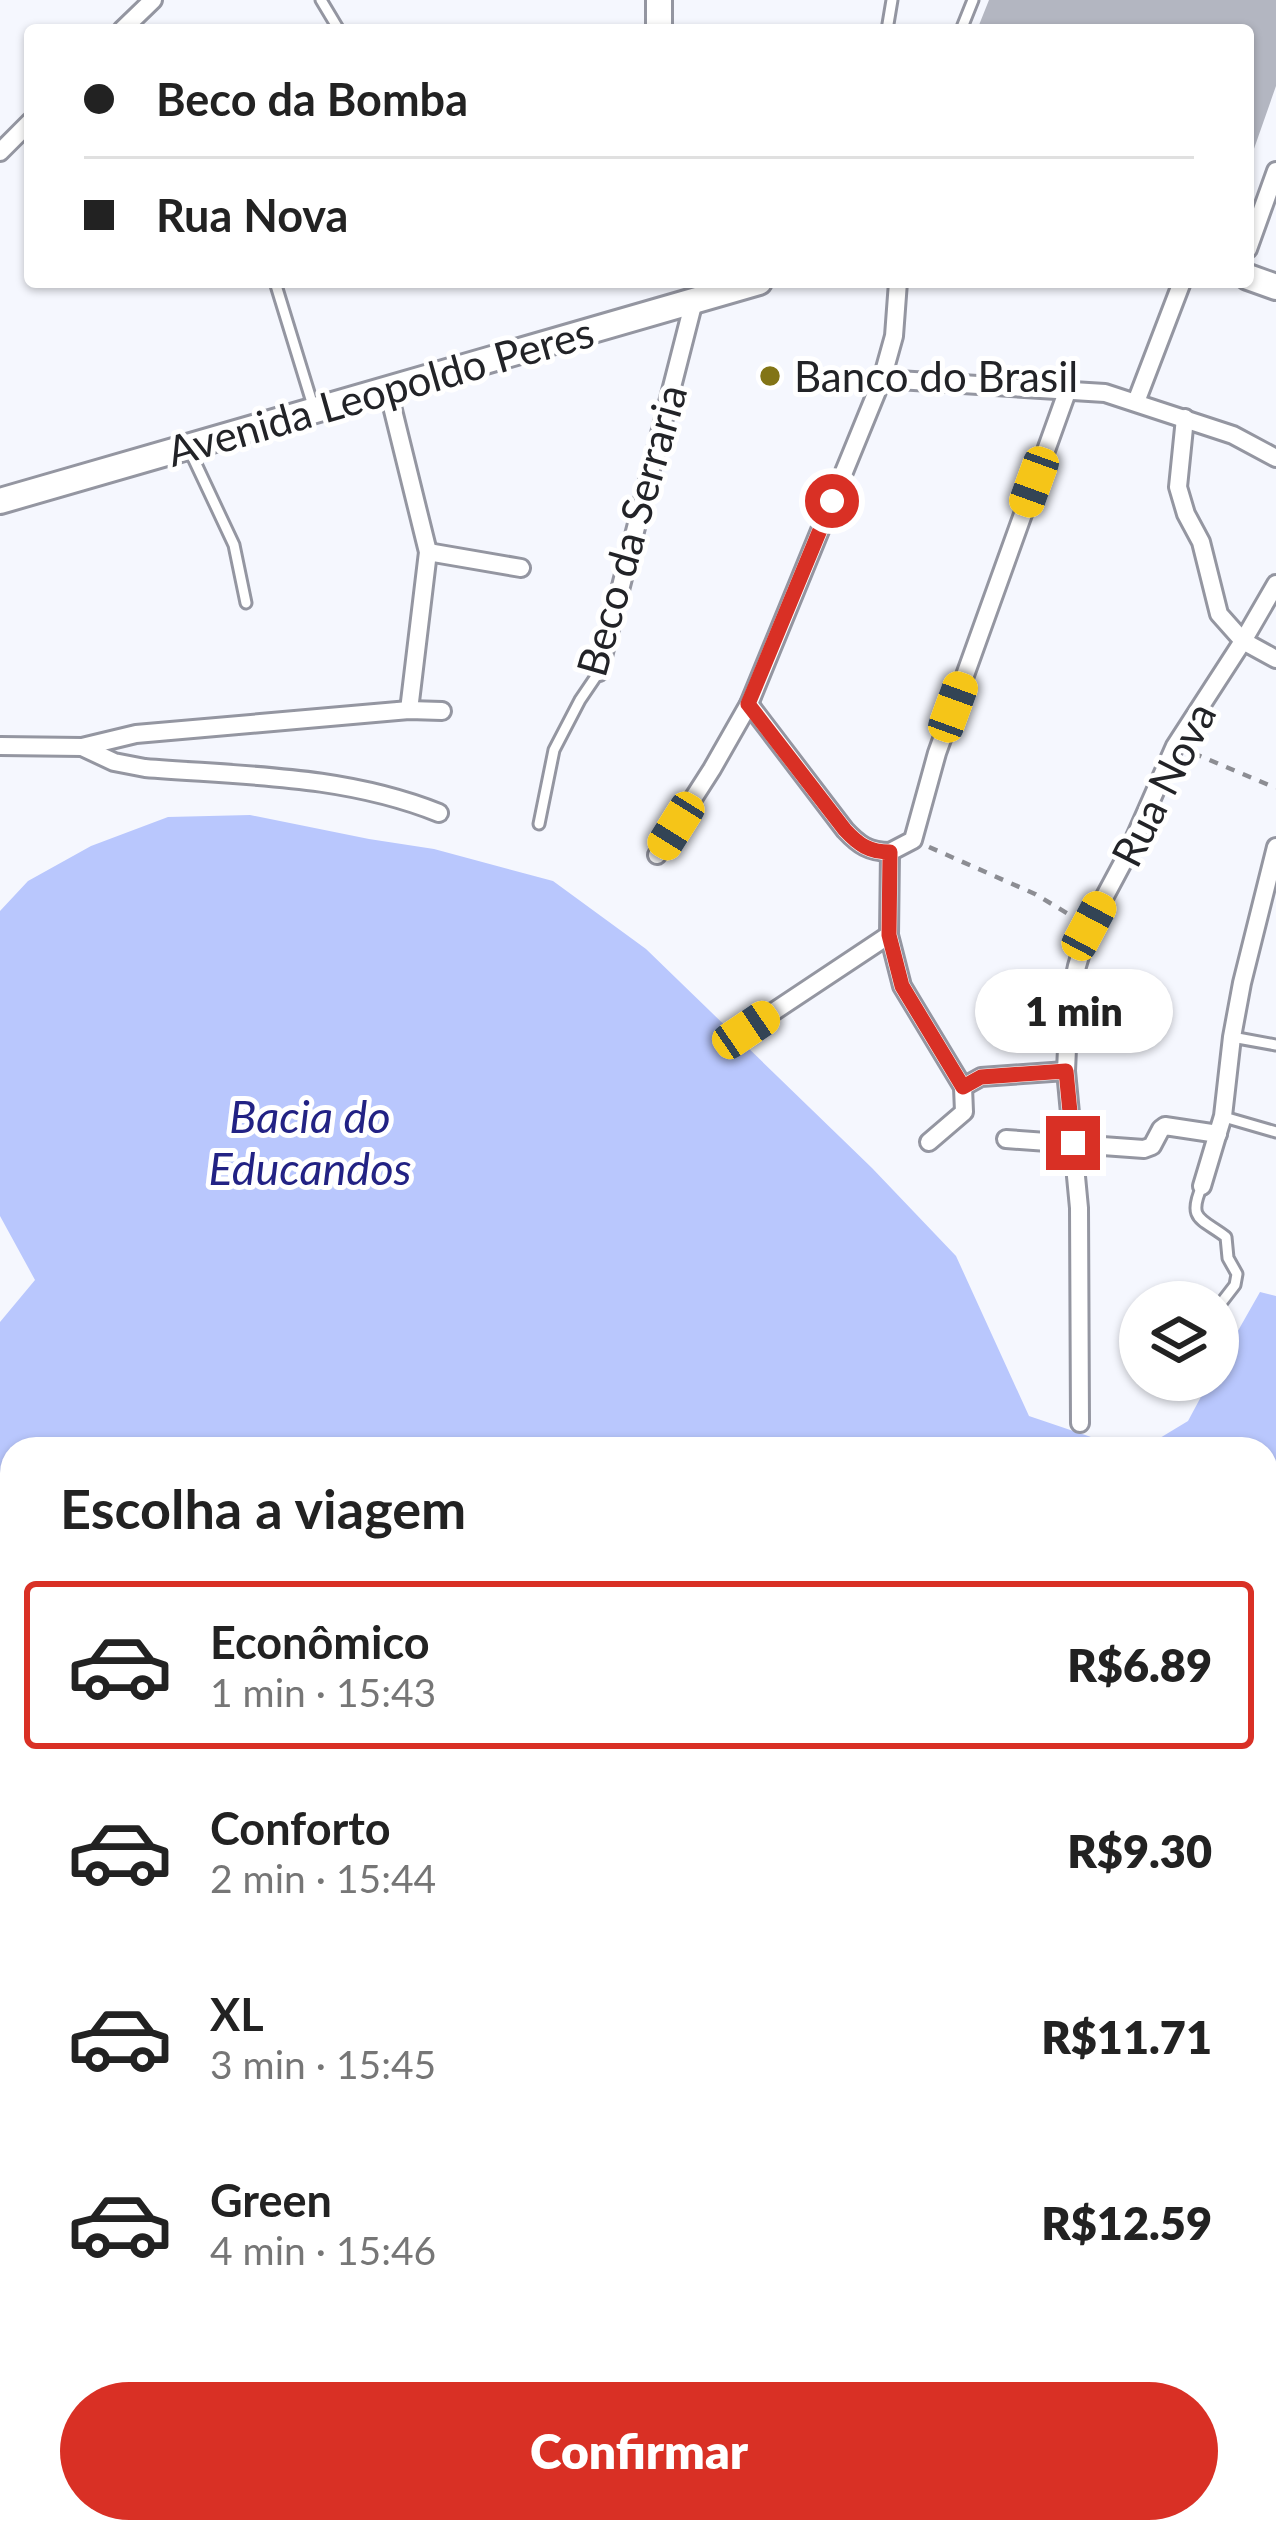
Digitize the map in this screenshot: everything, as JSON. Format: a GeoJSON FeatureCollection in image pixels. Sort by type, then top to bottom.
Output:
{"type":"FeatureCollection","features":[{"type":"Feature","properties":{"kind":"street"},"geometry":{"type":"LineString","coordinates":[[128,24],[153,0]]}},
{"type":"Feature","properties":{"kind":"street"},"geometry":{"type":"LineString","coordinates":[[0,152],[24,128]]}},
{"type":"Feature","properties":{"kind":"street"},"geometry":{"type":"LineString","coordinates":[[1254,232],[1276,171]]}},
{"type":"Feature","properties":{"kind":"street","name":"Avenida Leopoldo Peres"},"geometry":{"type":"LineString","coordinates":[[0,501],[728,288]]}},
{"type":"Feature","properties":{"kind":"street"},"geometry":{"type":"LineString","coordinates":[[657,855],[748,704],[882,379],[893,336],[897,288]]}},
{"type":"Feature","properties":{"kind":"street"},"geometry":{"type":"LineString","coordinates":[[1136,402],[1180,288]]}},
{"type":"Feature","properties":{"kind":"street","name":"Beco da Serraria"},"geometry":{"type":"LineString","coordinates":[[598,672],[698,294]]}},
{"type":"Feature","properties":{"kind":"street"},"geometry":{"type":"LineString","coordinates":[[882,379],[1105,393],[1233,435],[1276,458]]}},
{"type":"Feature","properties":{"kind":"street"},"geometry":{"type":"LineString","coordinates":[[388,389],[428,552],[410,710]]}},
{"type":"Feature","properties":{"kind":"street"},"geometry":{"type":"LineString","coordinates":[[748,704],[858,843],[873,852],[890,852],[913,840],[937,753],[1067,392]]}},
{"type":"Feature","properties":{"kind":"street"},"geometry":{"type":"LineString","coordinates":[[1185,418],[1178,487],[1201,542],[1220,614],[1243,641],[1276,659]]}},
{"type":"Feature","properties":{"kind":"street"},"geometry":{"type":"LineString","coordinates":[[428,552],[521,568]]}},
{"type":"Feature","properties":{"kind":"street","name":"Rua Nova"},"geometry":{"type":"LineString","coordinates":[[1080,1424],[1081,1276],[1066,1071],[1070,1004],[1089,926],[1129,853],[1175,746],[1276,584]]}},
{"type":"Feature","properties":{"kind":"street"},"geometry":{"type":"LineString","coordinates":[[0,746],[82,747],[136,734],[442,711]]}},
{"type":"Feature","properties":{"kind":"street"},"geometry":{"type":"LineString","coordinates":[[82,747],[114,762],[145,768],[339,784],[398,797],[439,813]]}},
{"type":"Feature","properties":{"kind":"street"},"geometry":{"type":"LineString","coordinates":[[1202,1186],[1221,1125],[1232,1037],[1276,847]]}},
{"type":"Feature","properties":{"kind":"street"},"geometry":{"type":"LineString","coordinates":[[890,852],[889,935],[902,986],[963,1087],[964,1112],[928,1142]]}},
{"type":"Feature","properties":{"kind":"street"},"geometry":{"type":"LineString","coordinates":[[746,1030],[889,935]]}},
{"type":"Feature","properties":{"kind":"street"},"geometry":{"type":"LineString","coordinates":[[963,1087],[981,1077],[1066,1071]]}},
{"type":"Feature","properties":{"kind":"street"},"geometry":{"type":"LineString","coordinates":[[1006,1139],[1149,1148],[1168,1126],[1221,1125]]}},
{"type":"Feature","properties":{"kind":"lane"},"geometry":{"type":"LineString","coordinates":[[277,288],[314,409]]}},
{"type":"Feature","properties":{"kind":"lane"},"geometry":{"type":"LineString","coordinates":[[188,447],[234,545],[246,604]]}},
{"type":"Feature","properties":{"kind":"lane","name":"Beco da Serraria"},"geometry":{"type":"LineString","coordinates":[[539,824],[554,750],[598,672]]}},
{"type":"Feature","properties":{"kind":"lane"},"geometry":{"type":"LineString","coordinates":[[1232,1037],[1276,1045]]}},
{"type":"Feature","properties":{"kind":"lane"},"geometry":{"type":"LineString","coordinates":[[1221,1125],[1276,1132]]}},
{"type":"Feature","properties":{"kind":"lane"},"geometry":{"type":"LineString","coordinates":[[1202,1186],[1196,1216],[1226,1237],[1236,1281]]}},
{"type":"Feature","properties":{"kind":"path"},"geometry":{"type":"LineString","coordinates":[[1175,746],[1276,788]]}},
{"type":"Feature","properties":{"kind":"path"},"geometry":{"type":"LineString","coordinates":[[913,840],[1035,894],[1089,926]]}},
{"type":"Feature","properties":{"kind":"water","name":"Bacia do Educandos"},"geometry":{"type":"Polygon","coordinates":[[[250,815],[434,849],[553,881],[646,949],[956,1256],[1029,1416],[1091,1437],[0,1437],[0,1322],[35,1280],[0,1216],[0,911],[28,881],[91,846],[168,817],[250,815]]]}},
{"type":"Feature","properties":{"kind":"water","name":"Bacia do Educandos"},"geometry":{"type":"Polygon","coordinates":[[[1260,1292],[1276,1296],[1276,1437],[1162,1437],[1188,1421],[1199,1401],[1239,1401],[1239,1329],[1260,1292]]]}},
{"type":"Feature","properties":{"kind":"building"},"geometry":{"type":"Polygon","coordinates":[[[989,0],[1276,0],[1276,86],[1254,149],[1254,24],[979,24],[989,0]]]}},
{"type":"Feature","properties":{"kind":"place","name":"Banco do Brasil"},"geometry":{"type":"Point","coordinates":[770,376]}},
{"type":"Feature","properties":{"kind":"route"},"geometry":{"type":"LineString","coordinates":[[832,501],[748,704],[845,830],[873,852],[890,852],[889,935],[902,986],[963,1087],[981,1077],[1066,1071],[1073,1143]]}}]}
